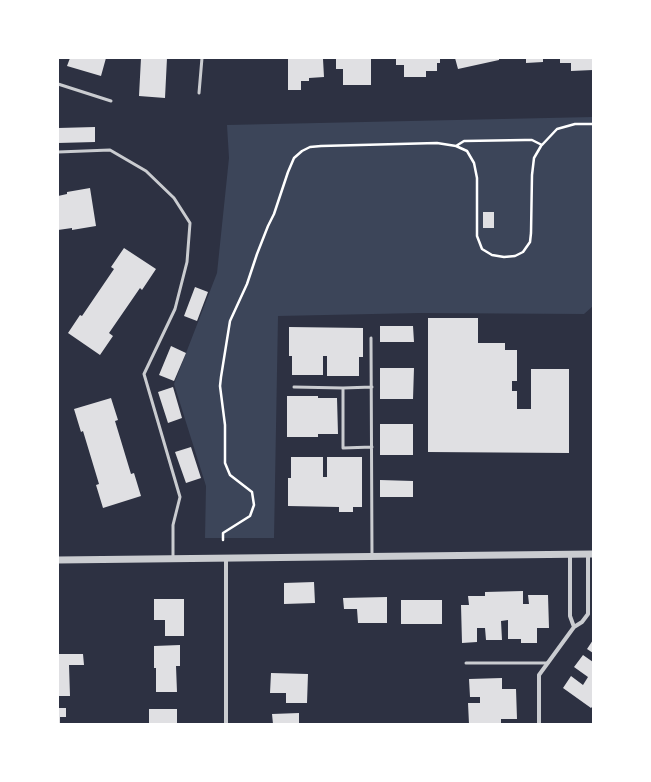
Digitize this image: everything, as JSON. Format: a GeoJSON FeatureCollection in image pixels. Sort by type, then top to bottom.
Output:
{"type":"FeatureCollection","features":[{"type":"Feature","properties":{"kind":"street"},"geometry":{"type":"LineString","coordinates":[[570,554],[570,616],[574,628]]}},
{"type":"Feature","properties":{"kind":"street"},"geometry":{"type":"LineString","coordinates":[[58,560],[591,554],[588,614],[582,622],[574,628],[539,675],[540,724]]}},
{"type":"Feature","properties":{"kind":"street"},"geometry":{"type":"LineString","coordinates":[[226,557],[226,724]]}},
{"type":"Feature","properties":{"kind":"lane"},"geometry":{"type":"LineString","coordinates":[[199,93],[202,58]]}},
{"type":"Feature","properties":{"kind":"lane"},"geometry":{"type":"LineString","coordinates":[[58,84],[110,101]]}},
{"type":"Feature","properties":{"kind":"lane"},"geometry":{"type":"LineString","coordinates":[[58,152],[110,150],[146,171],[174,198],[190,223],[188,262],[175,309],[144,374],[180,497],[173,525],[173,559]]}},
{"type":"Feature","properties":{"kind":"lane"},"geometry":{"type":"LineString","coordinates":[[371,338],[372,557]]}},
{"type":"Feature","properties":{"kind":"lane"},"geometry":{"type":"LineString","coordinates":[[294,387],[372,387]]}},
{"type":"Feature","properties":{"kind":"lane"},"geometry":{"type":"LineString","coordinates":[[343,388],[343,448],[372,447]]}},
{"type":"Feature","properties":{"kind":"lane"},"geometry":{"type":"LineString","coordinates":[[466,663],[549,663]]}},
{"type":"Feature","properties":{"kind":"path"},"geometry":{"type":"LineString","coordinates":[[223,540],[223,533],[250,516],[254,505],[252,492],[230,475],[225,463],[225,425],[220,382],[230,321],[247,284],[294,158],[302,151],[310,147],[321,146],[438,142],[456,146],[467,151],[474,163],[477,178],[477,236],[482,249],[492,255],[504,257],[515,256],[523,252],[530,242],[532,234],[532,175],[534,158],[542,145],[557,129],[575,124],[593,124]]}},
{"type":"Feature","properties":{"kind":"path"},"geometry":{"type":"LineString","coordinates":[[456,146],[464,140],[532,140],[542,145]]}},
{"type":"Feature","properties":{"kind":"shaded area"},"geometry":{"type":"Polygon","coordinates":[[[593,117],[593,306],[584,314],[420,313],[278,316],[274,538],[205,538],[206,486],[174,384],[217,273],[229,158],[227,125],[593,117]]]}},
{"type":"Feature","properties":{"kind":"building"},"geometry":{"type":"Polygon","coordinates":[[[70,58],[106,58],[101,76],[67,66],[70,58]]]}},
{"type":"Feature","properties":{"kind":"building"},"geometry":{"type":"Polygon","coordinates":[[[141,58],[167,58],[165,98],[139,96],[141,58]]]}},
{"type":"Feature","properties":{"kind":"building"},"geometry":{"type":"Polygon","coordinates":[[[288,58],[323,59],[324,77],[309,78],[309,81],[301,81],[301,90],[288,90],[288,58]]]}},
{"type":"Feature","properties":{"kind":"building"},"geometry":{"type":"Polygon","coordinates":[[[336,58],[371,58],[371,85],[343,85],[343,69],[336,69],[336,58]]]}},
{"type":"Feature","properties":{"kind":"building"},"geometry":{"type":"Polygon","coordinates":[[[396,58],[440,58],[440,63],[437,63],[437,71],[426,71],[426,77],[404,77],[404,65],[396,65],[396,58]]]}},
{"type":"Feature","properties":{"kind":"building"},"geometry":{"type":"Polygon","coordinates":[[[455,58],[499,58],[499,60],[458,69],[455,58]]]}},
{"type":"Feature","properties":{"kind":"building"},"geometry":{"type":"Polygon","coordinates":[[[526,58],[543,58],[543,62],[526,63],[526,58]]]}},
{"type":"Feature","properties":{"kind":"building"},"geometry":{"type":"Polygon","coordinates":[[[560,58],[593,58],[593,70],[571,71],[571,63],[560,63],[560,58]]]}},
{"type":"Feature","properties":{"kind":"building"},"geometry":{"type":"Polygon","coordinates":[[[95,127],[95,142],[58,143],[58,128],[95,127]]]}},
{"type":"Feature","properties":{"kind":"building"},"geometry":{"type":"Polygon","coordinates":[[[90,188],[96,226],[72,230],[72,228],[58,230],[58,196],[67,194],[67,192],[90,188]]]}},
{"type":"Feature","properties":{"kind":"building"},"geometry":{"type":"Polygon","coordinates":[[[483,212],[494,212],[494,228],[483,228],[483,212]]]}},
{"type":"Feature","properties":{"kind":"building"},"geometry":{"type":"Polygon","coordinates":[[[124,248],[156,269],[142,290],[140,288],[109,333],[113,336],[100,355],[68,333],[80,315],[82,316],[114,269],[111,267],[124,248]]]}},
{"type":"Feature","properties":{"kind":"building"},"geometry":{"type":"Polygon","coordinates":[[[195,287],[208,292],[197,321],[184,316],[195,287]]]}},
{"type":"Feature","properties":{"kind":"building"},"geometry":{"type":"Polygon","coordinates":[[[428,318],[478,318],[478,343],[505,343],[505,350],[517,350],[517,381],[512,381],[512,391],[517,391],[517,409],[531,409],[531,369],[569,369],[569,453],[428,452],[428,318]]]}},
{"type":"Feature","properties":{"kind":"building"},"geometry":{"type":"Polygon","coordinates":[[[380,326],[413,326],[414,342],[380,342],[380,326]]]}},
{"type":"Feature","properties":{"kind":"building"},"geometry":{"type":"Polygon","coordinates":[[[289,327],[363,328],[363,357],[359,357],[359,376],[327,376],[327,356],[323,356],[323,375],[292,375],[292,356],[289,356],[289,327]]]}},
{"type":"Feature","properties":{"kind":"building"},"geometry":{"type":"Polygon","coordinates":[[[171,346],[186,353],[174,381],[159,375],[171,346]]]}},
{"type":"Feature","properties":{"kind":"building"},"geometry":{"type":"Polygon","coordinates":[[[380,368],[414,368],[413,399],[380,399],[380,368]]]}},
{"type":"Feature","properties":{"kind":"building"},"geometry":{"type":"Polygon","coordinates":[[[173,387],[182,418],[168,423],[158,392],[173,387]]]}},
{"type":"Feature","properties":{"kind":"building"},"geometry":{"type":"Polygon","coordinates":[[[287,396],[318,396],[318,398],[337,398],[338,434],[318,434],[318,437],[287,437],[287,396]]]}},
{"type":"Feature","properties":{"kind":"building"},"geometry":{"type":"Polygon","coordinates":[[[111,398],[118,420],[115,421],[131,474],[134,473],[141,496],[103,508],[96,485],[99,484],[83,431],[81,432],[74,409],[111,398]]]}},
{"type":"Feature","properties":{"kind":"building"},"geometry":{"type":"Polygon","coordinates":[[[380,424],[413,424],[413,455],[380,455],[380,424]]]}},
{"type":"Feature","properties":{"kind":"building"},"geometry":{"type":"Polygon","coordinates":[[[191,447],[201,478],[186,483],[175,452],[191,447]]]}},
{"type":"Feature","properties":{"kind":"building"},"geometry":{"type":"Polygon","coordinates":[[[291,457],[323,457],[323,477],[327,477],[327,457],[362,457],[362,507],[353,507],[353,512],[339,512],[339,507],[288,506],[288,478],[291,478],[291,457]]]}},
{"type":"Feature","properties":{"kind":"building"},"geometry":{"type":"Polygon","coordinates":[[[380,480],[413,481],[413,497],[380,497],[380,480]]]}},
{"type":"Feature","properties":{"kind":"building"},"geometry":{"type":"Polygon","coordinates":[[[314,582],[315,603],[284,604],[284,583],[314,582]]]}},
{"type":"Feature","properties":{"kind":"building"},"geometry":{"type":"Polygon","coordinates":[[[523,591],[523,604],[529,604],[528,595],[548,595],[549,628],[537,628],[537,643],[521,643],[521,639],[508,639],[508,620],[501,621],[502,640],[486,640],[485,628],[477,628],[477,642],[462,643],[461,605],[469,605],[468,596],[485,596],[485,592],[523,591]]]}},
{"type":"Feature","properties":{"kind":"building"},"geometry":{"type":"Polygon","coordinates":[[[387,597],[387,623],[358,623],[357,609],[344,609],[343,598],[387,597]]]}},
{"type":"Feature","properties":{"kind":"building"},"geometry":{"type":"Polygon","coordinates":[[[154,599],[184,599],[184,636],[165,636],[165,620],[154,620],[154,599]]]}},
{"type":"Feature","properties":{"kind":"building"},"geometry":{"type":"Polygon","coordinates":[[[401,600],[442,600],[442,624],[401,624],[401,600]]]}},
{"type":"Feature","properties":{"kind":"building"},"geometry":{"type":"Polygon","coordinates":[[[593,640],[593,653],[587,649],[593,640]]]}},
{"type":"Feature","properties":{"kind":"building"},"geometry":{"type":"Polygon","coordinates":[[[180,645],[180,666],[176,666],[177,692],[156,692],[154,646],[180,645]]]}},
{"type":"Feature","properties":{"kind":"building"},"geometry":{"type":"Polygon","coordinates":[[[58,654],[83,654],[84,665],[69,665],[70,696],[58,696],[58,654]]]}},
{"type":"Feature","properties":{"kind":"building"},"geometry":{"type":"Polygon","coordinates":[[[583,655],[593,662],[593,706],[591,708],[563,688],[571,676],[583,685],[588,677],[574,667],[583,655]]]}},
{"type":"Feature","properties":{"kind":"building"},"geometry":{"type":"Polygon","coordinates":[[[271,673],[308,674],[307,703],[286,703],[286,693],[270,693],[271,673]]]}},
{"type":"Feature","properties":{"kind":"building"},"geometry":{"type":"Polygon","coordinates":[[[502,678],[502,689],[516,689],[517,719],[501,719],[501,724],[469,724],[468,703],[480,703],[480,697],[470,697],[469,679],[502,678]]]}},
{"type":"Feature","properties":{"kind":"building"},"geometry":{"type":"Polygon","coordinates":[[[58,708],[66,708],[66,717],[60,717],[60,724],[58,724],[58,708]]]}},
{"type":"Feature","properties":{"kind":"building"},"geometry":{"type":"Polygon","coordinates":[[[149,709],[177,709],[177,724],[149,724],[149,709]]]}},
{"type":"Feature","properties":{"kind":"building"},"geometry":{"type":"Polygon","coordinates":[[[299,713],[299,724],[273,724],[272,714],[299,713]]]}}]}
